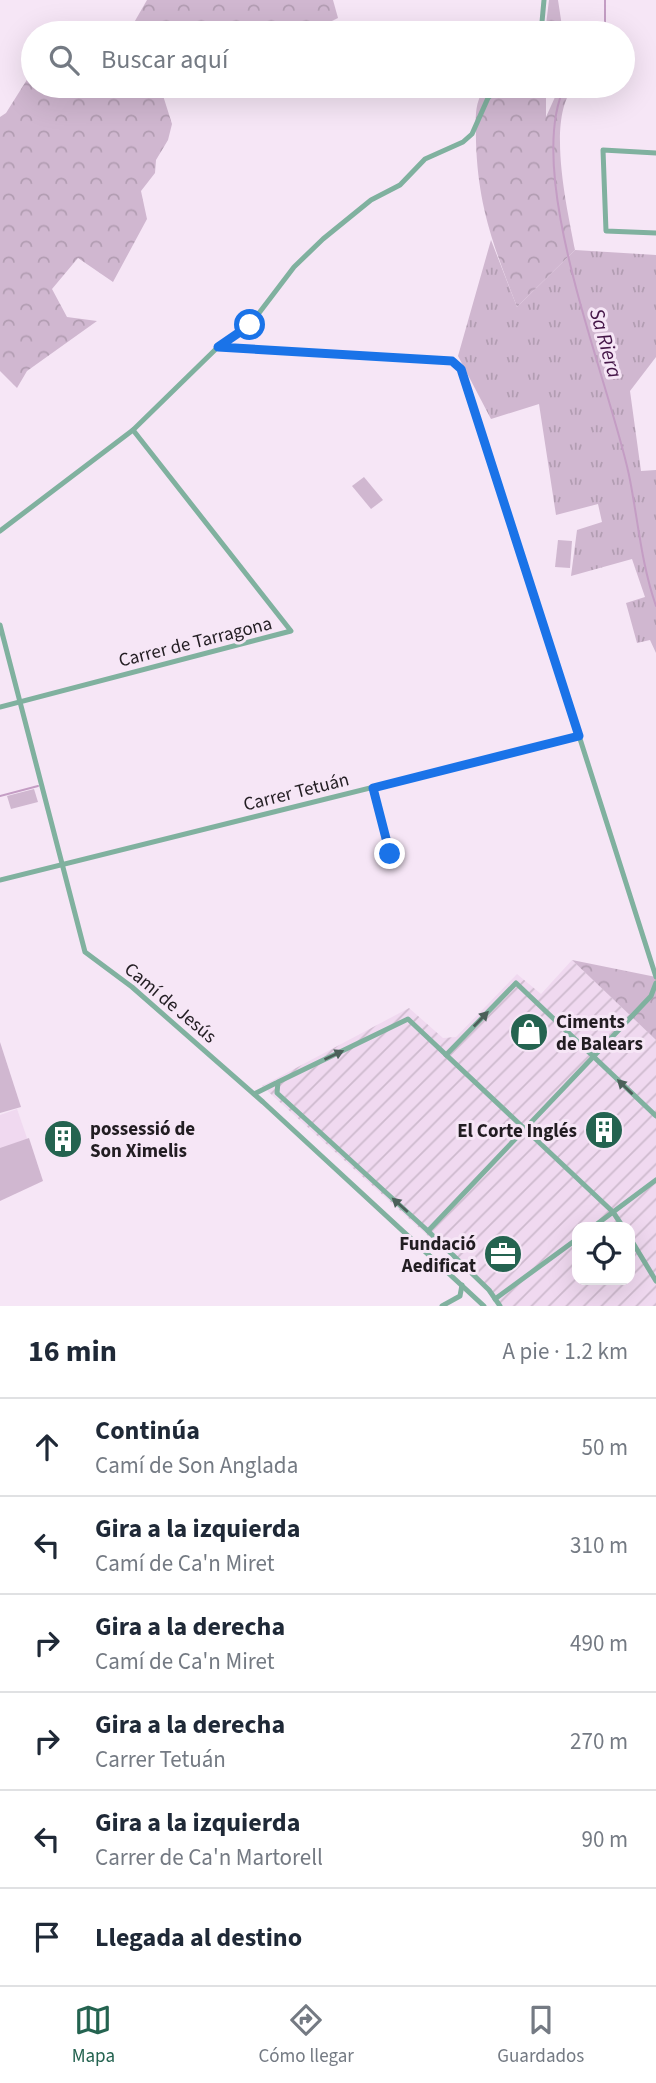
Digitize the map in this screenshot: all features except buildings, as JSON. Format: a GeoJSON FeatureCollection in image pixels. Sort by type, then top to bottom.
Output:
{"type":"FeatureCollection","features":[{"type":"Feature","properties":{"kind":"street"},"geometry":{"type":"LineString","coordinates":[[542,21],[544,0]]}},
{"type":"Feature","properties":{"kind":"street"},"geometry":{"type":"LineString","coordinates":[[0,531],[132,430],[218,347],[250,325],[294,267],[323,239],[371,200],[400,185],[425,159],[463,142],[472,134],[488,98]]}},
{"type":"Feature","properties":{"kind":"street"},"geometry":{"type":"LineString","coordinates":[[656,153],[603,150],[606,231],[656,233]]}},
{"type":"Feature","properties":{"kind":"street"},"geometry":{"type":"LineString","coordinates":[[218,347],[452,361],[461,369],[656,977]]}},
{"type":"Feature","properties":{"kind":"street","name":"Carrer de Tarragona"},"geometry":{"type":"LineString","coordinates":[[20,702],[291,631],[132,430]]}},
{"type":"Feature","properties":{"kind":"street","name":"Camí de Jesús"},"geometry":{"type":"LineString","coordinates":[[0,625],[85,952],[132,987],[254,1094],[484,1306]]}},
{"type":"Feature","properties":{"kind":"street"},"geometry":{"type":"LineString","coordinates":[[0,707],[20,702]]}},
{"type":"Feature","properties":{"kind":"street","name":"Carrer Tetuán"},"geometry":{"type":"LineString","coordinates":[[0,880],[579,736]]}},
{"type":"Feature","properties":{"kind":"street"},"geometry":{"type":"LineString","coordinates":[[373,788],[393,866]]}},
{"type":"Feature","properties":{"kind":"street"},"geometry":{"type":"LineString","coordinates":[[446,1055],[516,983],[656,1116]]}},
{"type":"Feature","properties":{"kind":"street"},"geometry":{"type":"LineString","coordinates":[[428,1231],[595,1058],[651,996],[656,983]]}},
{"type":"Feature","properties":{"kind":"street"},"geometry":{"type":"LineString","coordinates":[[254,1094],[408,1019],[613,1212],[620,1222]]}},
{"type":"Feature","properties":{"kind":"street"},"geometry":{"type":"LineString","coordinates":[[277,1085],[284,1100],[428,1231],[500,1306]]}},
{"type":"Feature","properties":{"kind":"street"},"geometry":{"type":"LineString","coordinates":[[600,1222],[656,1180]]}},
{"type":"Feature","properties":{"kind":"street"},"geometry":{"type":"LineString","coordinates":[[495,1299],[572,1242]]}},
{"type":"Feature","properties":{"kind":"street"},"geometry":{"type":"LineString","coordinates":[[635,1246],[656,1281]]}},
{"type":"Feature","properties":{"kind":"street"},"geometry":{"type":"LineString","coordinates":[[442,1306],[460,1296],[462,1285]]}},
{"type":"Feature","properties":{"kind":"shaded area"},"geometry":{"type":"Polygon","coordinates":[[[572,960],[656,1040],[656,1306],[500,1306],[488,1290],[262,1086],[409,1008],[443,1038],[456,1037],[517,974],[541,994],[572,960]]]}},
{"type":"Feature","properties":{"kind":"shaded area"},"geometry":{"type":"Polygon","coordinates":[[[17,1109],[28,1141],[0,1151],[0,1115],[17,1109]]]}},
{"type":"Feature","properties":{"kind":"green space"},"geometry":{"type":"Polygon","coordinates":[[[147,0],[333,0],[338,18],[332,21],[135,21],[147,0]]]}},
{"type":"Feature","properties":{"kind":"green space"},"geometry":{"type":"Polygon","coordinates":[[[549,0],[558,0],[561,21],[546,21],[549,0]]]}},
{"type":"Feature","properties":{"kind":"green space"},"geometry":{"type":"Polygon","coordinates":[[[21,89],[21,98],[164,98],[172,124],[168,140],[156,160],[155,173],[141,191],[147,219],[113,282],[78,258],[52,289],[67,317],[97,321],[27,371],[17,388],[0,371],[0,117],[6,113],[21,89]]]}},
{"type":"Feature","properties":{"kind":"green space"},"geometry":{"type":"Polygon","coordinates":[[[546,98],[546,117],[555,98],[567,98],[561,119],[561,165],[575,250],[517,307],[494,246],[480,187],[476,142],[479,99],[546,98]]]}},
{"type":"Feature","properties":{"kind":"green space"},"geometry":{"type":"Polygon","coordinates":[[[491,240],[517,307],[575,250],[656,255],[656,357],[630,391],[641,471],[656,470],[656,653],[650,640],[637,643],[626,603],[645,597],[632,559],[571,576],[577,530],[602,522],[598,504],[556,515],[539,404],[491,419],[458,356],[491,240]]]}},
{"type":"Feature","properties":{"kind":"green space"},"geometry":{"type":"Polygon","coordinates":[[[364,477],[383,500],[371,509],[352,486],[364,477]]]}},
{"type":"Feature","properties":{"kind":"green space"},"geometry":{"type":"Polygon","coordinates":[[[558,540],[572,541],[570,568],[555,567],[558,540]]]}},
{"type":"Feature","properties":{"kind":"green space"},"geometry":{"type":"Polygon","coordinates":[[[34,789],[38,802],[11,809],[7,796],[34,789]]]}},
{"type":"Feature","properties":{"kind":"green space"},"geometry":{"type":"Polygon","coordinates":[[[572,960],[656,977],[656,1040],[572,960]]]}},
{"type":"Feature","properties":{"kind":"green space"},"geometry":{"type":"Polygon","coordinates":[[[0,1042],[21,1107],[0,1113],[0,1042]]]}},
{"type":"Feature","properties":{"kind":"green space"},"geometry":{"type":"Polygon","coordinates":[[[29,1138],[43,1181],[0,1201],[0,1148],[29,1138]]]}},
{"type":"Feature","properties":{"kind":"waterway","name":"Sa Riera"},"geometry":{"type":"LineString","coordinates":[[605,0],[605,21]]}},
{"type":"Feature","properties":{"kind":"waterway","name":"Sa Riera"},"geometry":{"type":"LineString","coordinates":[[562,98],[555,124],[554,170],[561,222],[573,278],[629,475],[643,557],[656,606]]}},
{"type":"Feature","properties":{"kind":"waterway"},"geometry":{"type":"LineString","coordinates":[[0,796],[38,786]]}},
{"type":"Feature","properties":{"kind":"place","name":"Ciments de Balears"},"geometry":{"type":"Point","coordinates":[529,1032]}},
{"type":"Feature","properties":{"kind":"place","name":"El Corte Inglés"},"geometry":{"type":"Point","coordinates":[604,1130]}},
{"type":"Feature","properties":{"kind":"place","name":"possessió de Son Ximelis"},"geometry":{"type":"Point","coordinates":[63,1139]}},
{"type":"Feature","properties":{"kind":"place","name":"Fundació Aedificat"},"geometry":{"type":"Point","coordinates":[503,1254]}},
{"type":"Feature","properties":{"kind":"route"},"geometry":{"type":"LineString","coordinates":[[250,325],[218,347],[452,361],[461,369],[579,736],[373,788],[390,854]]}}]}
